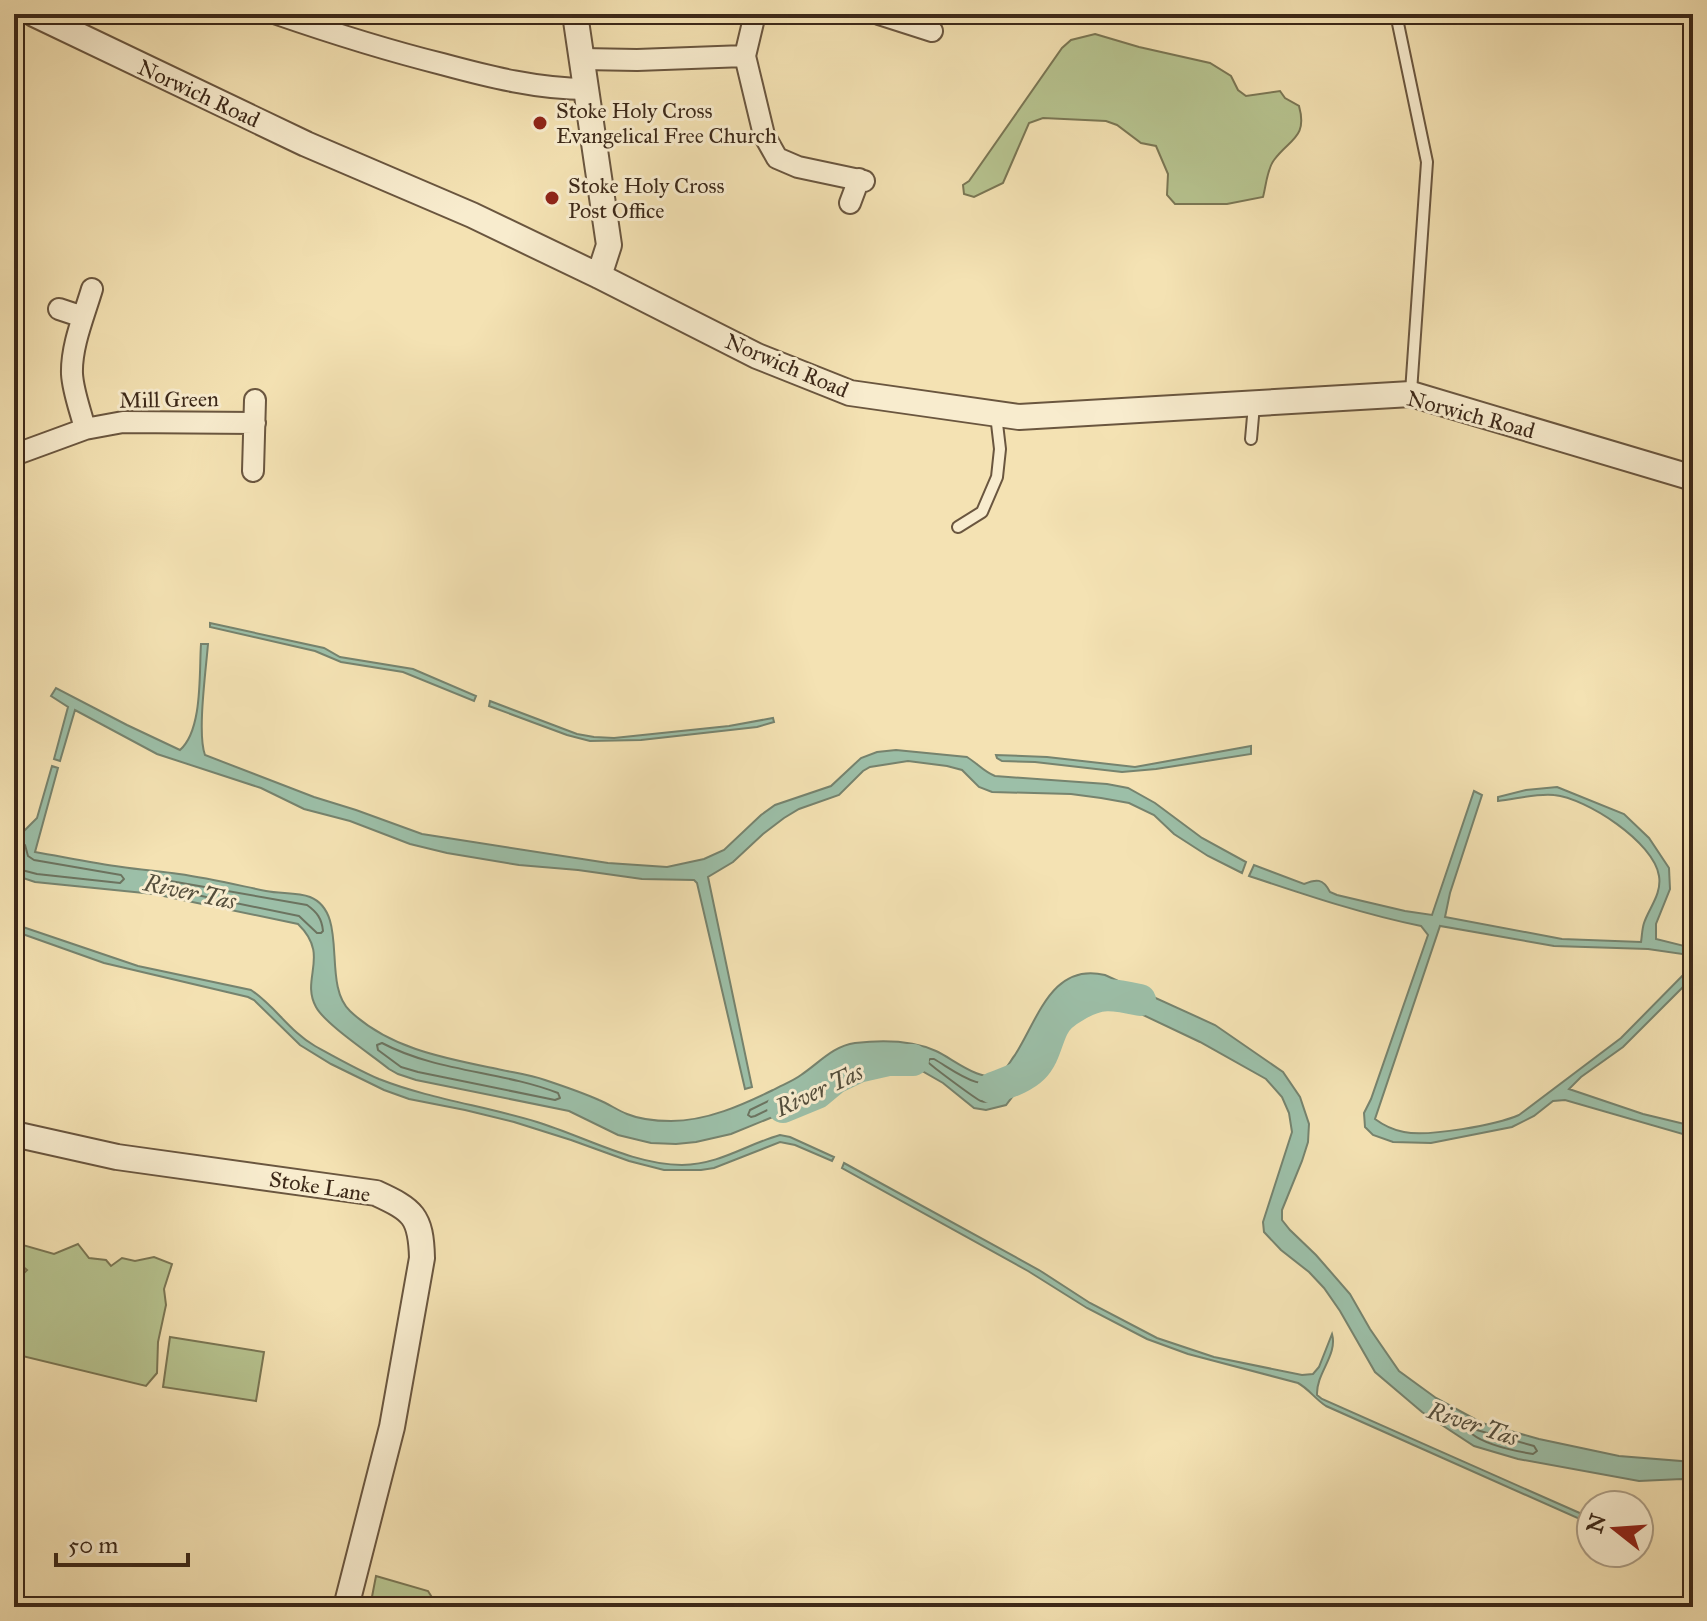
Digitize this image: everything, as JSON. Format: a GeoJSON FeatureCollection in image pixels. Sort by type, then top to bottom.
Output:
{"type":"FeatureCollection","features":[{"type":"Feature","properties":{"kind":"street","name":"Norwich Road"},"geometry":{"type":"LineString","coordinates":[[34,14],[292,137],[472,215],[757,356],[850,393],[1019,417],[1411,394],[1693,478]]}},
{"type":"Feature","properties":{"kind":"street"},"geometry":{"type":"LineString","coordinates":[[277,14],[300,18],[365,44],[497,79],[564,89],[587,89]]}},
{"type":"Feature","properties":{"kind":"street"},"geometry":{"type":"LineString","coordinates":[[575,14],[609,245],[599,276]]}},
{"type":"Feature","properties":{"kind":"street"},"geometry":{"type":"LineString","coordinates":[[755,14],[745,56],[764,135],[777,158],[798,167],[862,180],[850,203]]}},
{"type":"Feature","properties":{"kind":"street"},"geometry":{"type":"LineString","coordinates":[[879,14],[913,19],[932,31]]}},
{"type":"Feature","properties":{"kind":"street"},"geometry":{"type":"LineString","coordinates":[[582,59],[745,56]]}},
{"type":"Feature","properties":{"kind":"street"},"geometry":{"type":"LineString","coordinates":[[85,429],[72,378],[75,347],[92,289]]}},
{"type":"Feature","properties":{"kind":"street"},"geometry":{"type":"LineString","coordinates":[[59,309],[83,317]]}},
{"type":"Feature","properties":{"kind":"street"},"geometry":{"type":"LineString","coordinates":[[253,471],[255,400]]}},
{"type":"Feature","properties":{"kind":"street","name":"Mill Green"},"geometry":{"type":"LineString","coordinates":[[14,455],[85,429],[123,422],[255,423]]}},
{"type":"Feature","properties":{"kind":"street","name":"Stoke Lane"},"geometry":{"type":"LineString","coordinates":[[14,1134],[117,1157],[376,1193],[404,1205],[417,1220],[422,1237],[422,1258],[395,1412],[346,1607]]}},
{"type":"Feature","properties":{"kind":"lane"},"geometry":{"type":"LineString","coordinates":[[1396,14],[1427,162],[1411,394]]}},
{"type":"Feature","properties":{"kind":"lane"},"geometry":{"type":"LineString","coordinates":[[1251,439],[1255,403]]}},
{"type":"Feature","properties":{"kind":"lane"},"geometry":{"type":"LineString","coordinates":[[958,527],[982,512],[997,477],[1000,449],[996,413]]}},
{"type":"Feature","properties":{"kind":"shaded area"},"geometry":{"type":"Polygon","coordinates":[[[1095,34],[1210,63],[1231,76],[1238,90],[1246,96],[1280,91],[1299,106],[1299,132],[1272,164],[1263,197],[1227,204],[1175,204],[1167,195],[1168,174],[1156,146],[1141,143],[1117,125],[1106,121],[1043,118],[1029,123],[1003,183],[974,197],[964,194],[963,185],[969,181],[1062,48],[1071,40],[1095,34]]]}},
{"type":"Feature","properties":{"kind":"shaded area"},"geometry":{"type":"Polygon","coordinates":[[[78,1244],[89,1258],[106,1260],[111,1266],[122,1258],[135,1261],[154,1257],[172,1264],[164,1289],[166,1305],[158,1342],[157,1373],[146,1386],[14,1354],[14,1280],[27,1270],[14,1259],[15,1252],[23,1245],[54,1254],[78,1244]]]}},
{"type":"Feature","properties":{"kind":"shaded area"},"geometry":{"type":"Polygon","coordinates":[[[170,1337],[264,1352],[256,1401],[163,1387],[170,1337]]]}},
{"type":"Feature","properties":{"kind":"shaded area"},"geometry":{"type":"Polygon","coordinates":[[[376,1576],[428,1591],[438,1607],[370,1607],[376,1576]]]}},
{"type":"Feature","properties":{"kind":"water"},"geometry":{"type":"Polygon","coordinates":[[[210,623],[324,648],[340,657],[413,669],[476,696],[474,701],[403,672],[341,662],[315,651],[210,627],[210,623]]]}},
{"type":"Feature","properties":{"kind":"water"},"geometry":{"type":"Polygon","coordinates":[[[201,644],[208,644],[202,718],[205,755],[422,834],[608,863],[667,867],[704,859],[724,850],[775,805],[831,786],[861,758],[896,750],[967,757],[995,776],[1128,788],[1155,803],[1202,838],[1246,862],[1242,873],[1208,856],[1174,834],[1154,815],[1129,803],[1071,794],[992,792],[979,787],[962,770],[947,766],[908,761],[870,767],[839,795],[799,809],[784,818],[733,862],[708,877],[752,1087],[745,1089],[694,880],[642,879],[519,865],[410,844],[350,821],[304,809],[261,788],[157,754],[75,710],[60,761],[54,759],[68,707],[51,696],[56,688],[180,750],[193,729],[196,715],[201,644]]]}},
{"type":"Feature","properties":{"kind":"water"},"geometry":{"type":"Polygon","coordinates":[[[490,701],[577,734],[594,737],[614,738],[729,726],[773,718],[774,722],[757,727],[641,740],[590,741],[489,706],[490,701]]]}},
{"type":"Feature","properties":{"kind":"water"},"geometry":{"type":"Polygon","coordinates":[[[1251,746],[1251,754],[1122,772],[1002,761],[996,755],[1135,767],[1251,746]]]}},
{"type":"Feature","properties":{"kind":"water"},"geometry":{"type":"Polygon","coordinates":[[[52,766],[58,768],[35,852],[310,897],[322,905],[329,918],[337,984],[342,999],[350,1011],[366,1024],[422,1051],[540,1078],[643,1118],[684,1120],[724,1111],[791,1081],[833,1051],[855,1043],[886,1041],[917,1045],[936,1051],[976,1073],[992,1076],[1006,1068],[1040,1010],[1059,985],[1087,973],[1105,975],[1215,1025],[1283,1072],[1300,1097],[1309,1124],[1308,1142],[1282,1210],[1282,1220],[1350,1294],[1399,1371],[1436,1398],[1482,1423],[1619,1456],[1693,1462],[1693,1481],[1639,1481],[1518,1459],[1474,1446],[1422,1412],[1375,1372],[1324,1288],[1264,1232],[1263,1222],[1292,1132],[1282,1097],[1266,1079],[1200,1042],[1103,996],[1081,994],[1070,1001],[1044,1050],[1006,1105],[986,1110],[974,1108],[943,1083],[915,1067],[877,1063],[845,1071],[814,1095],[780,1114],[731,1134],[696,1142],[651,1143],[618,1135],[569,1111],[416,1080],[389,1069],[339,1030],[316,1007],[311,986],[312,946],[298,924],[154,894],[35,882],[14,875],[14,841],[37,818],[52,766]]]}},
{"type":"Feature","properties":{"kind":"water"},"geometry":{"type":"Polygon","coordinates":[[[1557,787],[1624,814],[1649,838],[1669,868],[1670,889],[1656,924],[1656,939],[1688,947],[1693,941],[1693,948],[1689,955],[1648,949],[1554,946],[1440,926],[1375,1119],[1400,1131],[1429,1133],[1479,1126],[1519,1115],[1621,1038],[1693,965],[1693,977],[1623,1047],[1569,1089],[1643,1114],[1693,1126],[1693,1137],[1565,1100],[1553,1101],[1534,1116],[1512,1127],[1431,1143],[1393,1142],[1373,1135],[1365,1127],[1364,1113],[1428,935],[1421,926],[1356,910],[1249,876],[1254,865],[1304,884],[1319,881],[1337,895],[1432,915],[1474,791],[1482,795],[1445,917],[1562,939],[1641,942],[1644,923],[1659,889],[1659,876],[1645,849],[1632,836],[1600,813],[1567,798],[1541,795],[1498,801],[1498,797],[1526,790],[1557,787]]]}},
{"type":"Feature","properties":{"kind":"water"},"geometry":{"type":"Polygon","coordinates":[[[14,924],[138,966],[251,990],[306,1040],[379,1079],[537,1122],[627,1155],[664,1164],[696,1164],[721,1158],[780,1135],[834,1157],[832,1161],[780,1142],[714,1168],[664,1170],[514,1122],[409,1099],[331,1064],[300,1045],[248,997],[104,963],[14,931],[14,924]]]}},
{"type":"Feature","properties":{"kind":"water"},"geometry":{"type":"Polygon","coordinates":[[[844,1163],[1157,1338],[1214,1357],[1302,1375],[1313,1374],[1319,1367],[1332,1334],[1332,1349],[1318,1387],[1317,1395],[1322,1399],[1575,1511],[1575,1517],[1326,1406],[1298,1383],[1188,1354],[1147,1339],[842,1168],[844,1163]]]}},
{"type":"Feature","properties":{"kind":"waterway","name":"River Tas"},"geometry":{"type":"LineString","coordinates":[[993,1088],[1019,1077],[1037,1064],[1054,1025],[1071,1009],[1099,996],[1114,995],[1140,1000]]}},
{"type":"Feature","properties":{"kind":"waterway","name":"River Tas"},"geometry":{"type":"LineString","coordinates":[[783,1107],[817,1093],[835,1078],[858,1067],[889,1060],[913,1060]]}},
{"type":"Feature","properties":{"kind":"place","name":"Stoke Holy Cross Evangelical Free Church"},"geometry":{"type":"Point","coordinates":[540,123]}},
{"type":"Feature","properties":{"kind":"place","name":"Stoke Holy Cross Post Office"},"geometry":{"type":"Point","coordinates":[552,198]}}]}
